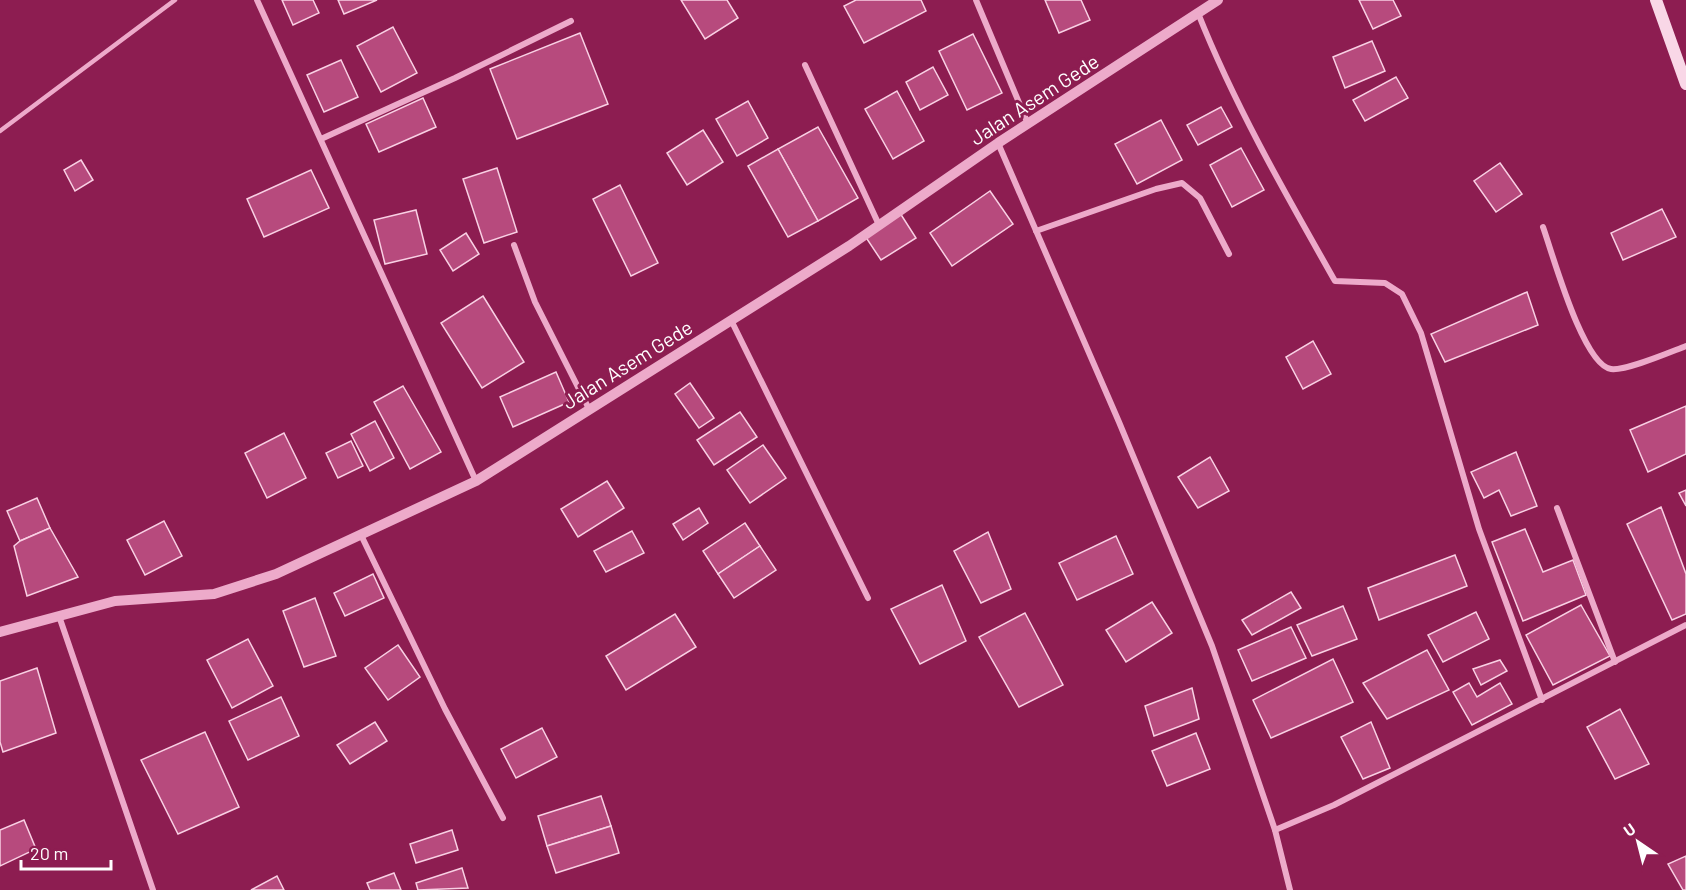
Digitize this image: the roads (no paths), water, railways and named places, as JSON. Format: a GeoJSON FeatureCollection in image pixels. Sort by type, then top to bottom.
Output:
{"type":"FeatureCollection","features":[{"type":"Feature","properties":{"kind":"main road"},"geometry":{"type":"LineString","coordinates":[[1656,0],[1686,84]]}},
{"type":"Feature","properties":{"kind":"street"},"geometry":{"type":"LineString","coordinates":[[257,0],[476,481]]}},
{"type":"Feature","properties":{"kind":"street"},"geometry":{"type":"LineString","coordinates":[[976,0],[1029,124]]}},
{"type":"Feature","properties":{"kind":"street","name":"Jalan Asem Gede"},"geometry":{"type":"LineString","coordinates":[[0,632],[115,601],[214,594],[276,574],[476,481],[731,321],[1218,0]]}},
{"type":"Feature","properties":{"kind":"street"},"geometry":{"type":"LineString","coordinates":[[1198,13],[1220,68],[1287,197],[1335,280],[1386,283],[1402,294],[1420,333],[1479,529],[1542,700]]}},
{"type":"Feature","properties":{"kind":"street"},"geometry":{"type":"LineString","coordinates":[[321,139],[455,78],[571,21]]}},
{"type":"Feature","properties":{"kind":"street"},"geometry":{"type":"LineString","coordinates":[[805,65],[879,225]]}},
{"type":"Feature","properties":{"kind":"street"},"geometry":{"type":"LineString","coordinates":[[998,143],[1212,646],[1275,830],[1290,890]]}},
{"type":"Feature","properties":{"kind":"street"},"geometry":{"type":"LineString","coordinates":[[1036,231],[1156,189],[1182,183],[1200,198],[1229,254]]}},
{"type":"Feature","properties":{"kind":"street"},"geometry":{"type":"LineString","coordinates":[[1543,227],[1582,338],[1597,362],[1611,369],[1632,365],[1686,346]]}},
{"type":"Feature","properties":{"kind":"street"},"geometry":{"type":"LineString","coordinates":[[514,245],[535,302],[589,410]]}},
{"type":"Feature","properties":{"kind":"street"},"geometry":{"type":"LineString","coordinates":[[731,321],[867,598]]}},
{"type":"Feature","properties":{"kind":"street"},"geometry":{"type":"LineString","coordinates":[[1557,508],[1615,662]]}},
{"type":"Feature","properties":{"kind":"street"},"geometry":{"type":"LineString","coordinates":[[361,535],[445,709],[503,819]]}},
{"type":"Feature","properties":{"kind":"street"},"geometry":{"type":"LineString","coordinates":[[59,616],[153,890]]}},
{"type":"Feature","properties":{"kind":"street"},"geometry":{"type":"LineString","coordinates":[[1275,830],[1334,805],[1686,625]]}},
{"type":"Feature","properties":{"kind":"lane"},"geometry":{"type":"LineString","coordinates":[[0,131],[175,0]]}}]}
